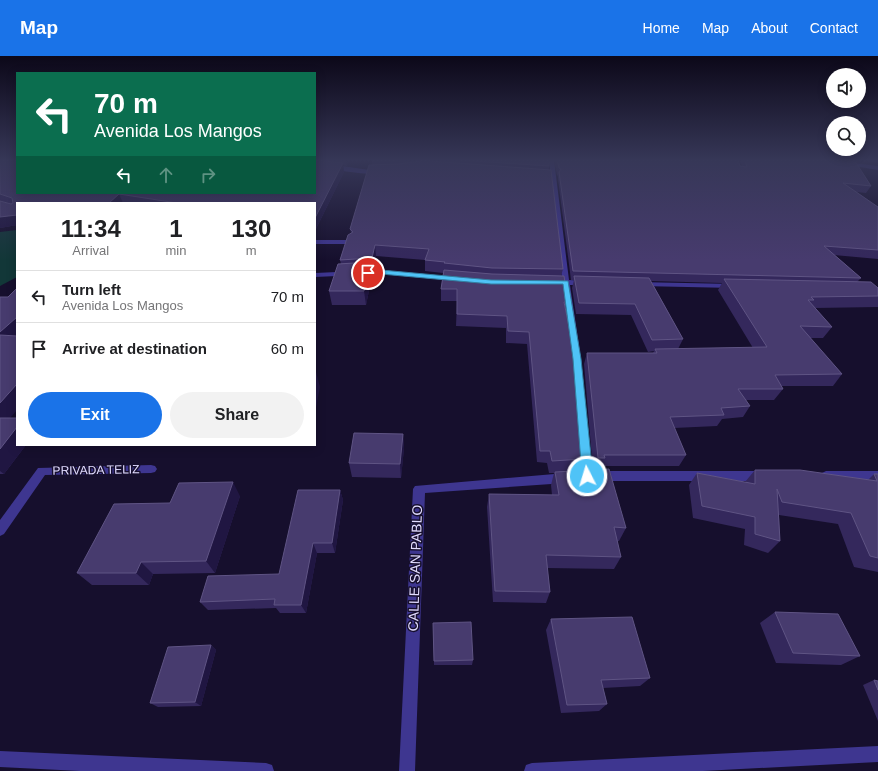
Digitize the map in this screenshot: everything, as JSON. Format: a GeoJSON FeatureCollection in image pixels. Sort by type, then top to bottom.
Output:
{"type":"FeatureCollection","features":[{"type":"Feature","properties":{"kind":"street"},"geometry":{"type":"LineString","coordinates":[[557,193],[566,282],[581,359],[587,476]]}},
{"type":"Feature","properties":{"kind":"street"},"geometry":{"type":"LineString","coordinates":[[316,242],[350,242]]}},
{"type":"Feature","properties":{"kind":"street"},"geometry":{"type":"LineString","coordinates":[[316,275],[381,272],[467,280]]}},
{"type":"Feature","properties":{"kind":"street"},"geometry":{"type":"LineString","coordinates":[[543,282],[597,283]]}},
{"type":"Feature","properties":{"kind":"street"},"geometry":{"type":"LineString","coordinates":[[628,284],[745,286]]}},
{"type":"Feature","properties":{"kind":"street","name":"PRIVADA TELIZ"},"geometry":{"type":"LineString","coordinates":[[0,530],[42,471],[151,469]]}},
{"type":"Feature","properties":{"kind":"street","name":"CALLE SAN PABLO"},"geometry":{"type":"LineString","coordinates":[[407,771],[418,489],[587,476],[776,476]]}},
{"type":"Feature","properties":{"kind":"street"},"geometry":{"type":"LineString","coordinates":[[815,476],[878,476]]}},
{"type":"Feature","properties":{"kind":"street"},"geometry":{"type":"LineString","coordinates":[[532,771],[878,754]]}},
{"type":"Feature","properties":{"kind":"street"},"geometry":{"type":"LineString","coordinates":[[0,759],[266,771]]}},
{"type":"Feature","properties":{"kind":"green space"},"geometry":{"type":"Polygon","coordinates":[[[16,230],[16,278],[0,286],[0,232],[16,230]]]}},
{"type":"Feature","properties":{"kind":"building"},"geometry":{"type":"Polygon","coordinates":[[[328,193],[316,216],[316,202],[171,202],[119,194],[328,193]]]}},
{"type":"Feature","properties":{"kind":"building"},"geometry":{"type":"Polygon","coordinates":[[[361,193],[554,193],[563,269],[492,268],[444,263],[445,262],[425,260],[429,249],[375,245],[372,258],[340,260],[348,235],[353,232],[350,229],[361,193]]]}},
{"type":"Feature","properties":{"kind":"building"},"geometry":{"type":"Polygon","coordinates":[[[562,193],[858,193],[878,207],[878,250],[824,246],[861,278],[573,271],[562,193]]]}},
{"type":"Feature","properties":{"kind":"building"},"geometry":{"type":"Polygon","coordinates":[[[0,194],[119,194],[110,202],[16,202],[16,215],[0,217],[0,201],[11,204],[13,203],[12,198],[0,194]]]}},
{"type":"Feature","properties":{"kind":"building"},"geometry":{"type":"Polygon","coordinates":[[[370,262],[364,291],[329,291],[338,264],[370,262]]]}},
{"type":"Feature","properties":{"kind":"building"},"geometry":{"type":"Polygon","coordinates":[[[444,270],[492,274],[564,276],[568,302],[564,302],[575,352],[584,459],[552,461],[550,451],[540,451],[529,332],[508,331],[507,316],[457,314],[457,289],[441,289],[444,270]]]}},
{"type":"Feature","properties":{"kind":"building"},"geometry":{"type":"Polygon","coordinates":[[[574,276],[649,278],[683,339],[652,340],[635,304],[579,303],[574,276]]]}},
{"type":"Feature","properties":{"kind":"building"},"geometry":{"type":"Polygon","coordinates":[[[724,279],[871,282],[878,288],[878,296],[811,297],[814,300],[808,300],[832,327],[800,326],[842,374],[775,375],[783,389],[738,389],[750,406],[721,408],[724,415],[670,417],[686,455],[604,455],[605,458],[598,458],[587,353],[657,353],[655,349],[767,347],[724,279]]]}},
{"type":"Feature","properties":{"kind":"building"},"geometry":{"type":"Polygon","coordinates":[[[16,289],[16,318],[0,332],[0,297],[8,297],[16,289]]]}},
{"type":"Feature","properties":{"kind":"building"},"geometry":{"type":"Polygon","coordinates":[[[0,335],[16,336],[16,385],[0,403],[0,335]]]}},
{"type":"Feature","properties":{"kind":"building"},"geometry":{"type":"Polygon","coordinates":[[[0,418],[16,418],[16,428],[0,449],[0,418]]]}},
{"type":"Feature","properties":{"kind":"building"},"geometry":{"type":"Polygon","coordinates":[[[354,433],[403,434],[400,464],[349,463],[354,433]]]}},
{"type":"Feature","properties":{"kind":"building"},"geometry":{"type":"Polygon","coordinates":[[[609,469],[626,528],[614,527],[621,557],[546,555],[550,592],[495,591],[489,494],[559,495],[555,472],[609,469]]]}},
{"type":"Feature","properties":{"kind":"building"},"geometry":{"type":"Polygon","coordinates":[[[755,470],[800,470],[877,481],[874,474],[878,474],[878,558],[870,556],[851,513],[782,502],[777,489],[780,541],[755,534],[755,517],[702,506],[697,473],[755,484],[755,470]]]}},
{"type":"Feature","properties":{"kind":"building"},"geometry":{"type":"Polygon","coordinates":[[[233,482],[206,561],[141,562],[136,573],[77,573],[114,504],[170,503],[179,483],[233,482]]]}},
{"type":"Feature","properties":{"kind":"building"},"geometry":{"type":"Polygon","coordinates":[[[298,490],[340,490],[332,543],[313,543],[301,605],[274,605],[275,599],[200,602],[208,576],[279,574],[298,490]]]}},
{"type":"Feature","properties":{"kind":"building"},"geometry":{"type":"Polygon","coordinates":[[[775,612],[838,614],[860,656],[793,653],[775,612]]]}},
{"type":"Feature","properties":{"kind":"building"},"geometry":{"type":"Polygon","coordinates":[[[632,617],[650,678],[601,680],[607,704],[567,705],[551,619],[632,617]]]}},
{"type":"Feature","properties":{"kind":"building"},"geometry":{"type":"Polygon","coordinates":[[[471,622],[473,660],[434,661],[433,623],[471,622]]]}},
{"type":"Feature","properties":{"kind":"building"},"geometry":{"type":"Polygon","coordinates":[[[211,645],[195,702],[150,703],[168,647],[211,645]]]}},
{"type":"Feature","properties":{"kind":"building"},"geometry":{"type":"Polygon","coordinates":[[[874,680],[878,681],[878,690],[874,680]]]}},
{"type":"Feature","properties":{"kind":"route"},"geometry":{"type":"LineString","coordinates":[[368,273],[381,272],[491,282],[566,282],[577,359],[587,476]]}}]}
